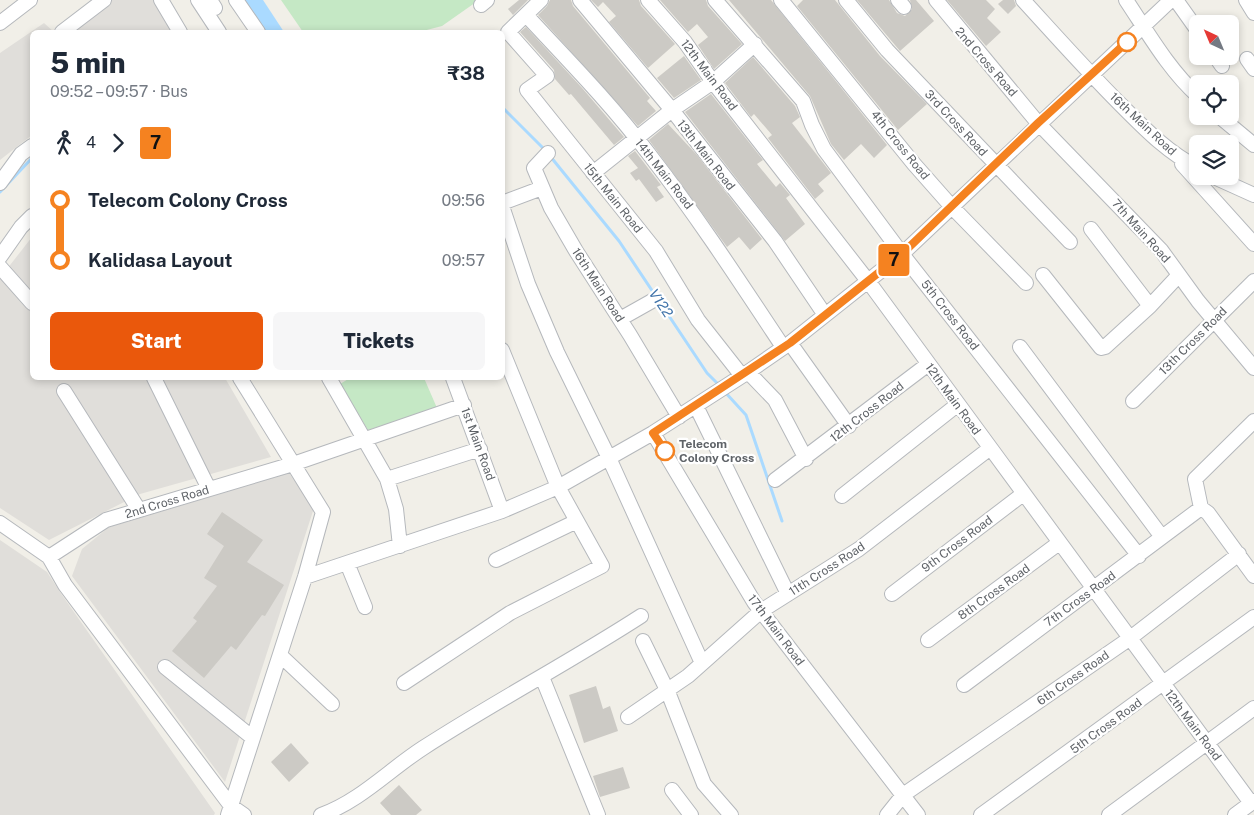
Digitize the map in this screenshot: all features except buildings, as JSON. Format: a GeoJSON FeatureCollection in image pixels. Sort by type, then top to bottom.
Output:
{"type":"FeatureCollection","features":[{"type":"Feature","properties":{"kind":"street"},"geometry":{"type":"LineString","coordinates":[[0,23],[30,0]]}},
{"type":"Feature","properties":{"kind":"street"},"geometry":{"type":"LineString","coordinates":[[65,30],[104,0]]}},
{"type":"Feature","properties":{"kind":"street"},"geometry":{"type":"LineString","coordinates":[[161,0],[179,30]]}},
{"type":"Feature","properties":{"kind":"street"},"geometry":{"type":"LineString","coordinates":[[198,0],[218,30]]}},
{"type":"Feature","properties":{"kind":"street"},"geometry":{"type":"LineString","coordinates":[[236,0],[257,30]]}},
{"type":"Feature","properties":{"kind":"street"},"geometry":{"type":"LineString","coordinates":[[526,15],[541,0]]}},
{"type":"Feature","properties":{"kind":"street","name":"13th Main Road"},"geometry":{"type":"LineString","coordinates":[[580,0],[672,110],[775,242],[825,316]]}},
{"type":"Feature","properties":{"kind":"street","name":"12th Main Road"},"geometry":{"type":"LineString","coordinates":[[648,0],[685,42],[713,82],[868,281],[1092,590],[1206,743],[1253,802]]}},
{"type":"Feature","properties":{"kind":"street","name":"5th Cross Road"},"geometry":{"type":"LineString","coordinates":[[715,0],[803,101],[824,149],[902,254],[1139,556]]}},
{"type":"Feature","properties":{"kind":"street","name":"3rd Cross Road"},"geometry":{"type":"LineString","coordinates":[[846,0],[887,50],[1070,242]]}},
{"type":"Feature","properties":{"kind":"street","name":"2nd Cross Road"},"geometry":{"type":"LineString","coordinates":[[936,0],[944,13],[1038,123]]}},
{"type":"Feature","properties":{"kind":"street","name":"16th Main Road"},"geometry":{"type":"LineString","coordinates":[[1023,0],[1092,75],[1159,143],[1175,156],[1189,163]]}},
{"type":"Feature","properties":{"kind":"street"},"geometry":{"type":"LineString","coordinates":[[1126,0],[1189,89]]}},
{"type":"Feature","properties":{"kind":"street"},"geometry":{"type":"LineString","coordinates":[[305,577],[502,511],[558,487],[653,433],[745,374],[825,316],[902,254],[1038,123],[1171,0]]}},
{"type":"Feature","properties":{"kind":"street"},"geometry":{"type":"LineString","coordinates":[[1176,0],[1189,18]]}},
{"type":"Feature","properties":{"kind":"street"},"geometry":{"type":"LineString","coordinates":[[1246,0],[1254,13]]}},
{"type":"Feature","properties":{"kind":"street","name":"4th Cross Road"},"geometry":{"type":"LineString","coordinates":[[790,3],[914,164],[952,207],[1026,284]]}},
{"type":"Feature","properties":{"kind":"street","name":"15th Main Road"},"geometry":{"type":"LineString","coordinates":[[526,15],[508,32],[547,76],[527,90],[656,251],[698,320],[745,374],[775,400],[806,459]]}},
{"type":"Feature","properties":{"kind":"street","name":"14th Main Road"},"geometry":{"type":"LineString","coordinates":[[526,15],[580,72],[637,139],[704,228],[786,345],[849,426]]}},
{"type":"Feature","properties":{"kind":"street"},"geometry":{"type":"LineString","coordinates":[[593,173],[672,110],[713,82],[755,44]]}},
{"type":"Feature","properties":{"kind":"street","name":"7th Main Road"},"geometry":{"type":"LineString","coordinates":[[1038,123],[1161,250],[1214,320],[1254,368]]}},
{"type":"Feature","properties":{"kind":"street"},"geometry":{"type":"LineString","coordinates":[[1229,125],[1254,145]]}},
{"type":"Feature","properties":{"kind":"street"},"geometry":{"type":"LineString","coordinates":[[0,183],[21,154],[30,147]]}},
{"type":"Feature","properties":{"kind":"street","name":"16th Main Road"},"geometry":{"type":"LineString","coordinates":[[548,153],[534,168],[551,208],[679,417]]}},
{"type":"Feature","properties":{"kind":"street"},"geometry":{"type":"LineString","coordinates":[[1175,156],[1254,244]]}},
{"type":"Feature","properties":{"kind":"street"},"geometry":{"type":"LineString","coordinates":[[1232,185],[1254,195]]}},
{"type":"Feature","properties":{"kind":"street"},"geometry":{"type":"LineString","coordinates":[[505,204],[542,188]]}},
{"type":"Feature","properties":{"kind":"street"},"geometry":{"type":"LineString","coordinates":[[505,213],[536,301],[557,352],[609,458],[702,664]]}},
{"type":"Feature","properties":{"kind":"street"},"geometry":{"type":"LineString","coordinates":[[0,257],[30,218]]}},
{"type":"Feature","properties":{"kind":"street"},"geometry":{"type":"LineString","coordinates":[[1090,229],[1150,306]]}},
{"type":"Feature","properties":{"kind":"street"},"geometry":{"type":"LineString","coordinates":[[0,266],[30,301]]}},
{"type":"Feature","properties":{"kind":"street"},"geometry":{"type":"LineString","coordinates":[[1043,275],[1101,348],[1105,347],[1150,306],[1179,275]]}},
{"type":"Feature","properties":{"kind":"street","name":"13th Cross Road"},"geometry":{"type":"LineString","coordinates":[[1133,401],[1254,281]]}},
{"type":"Feature","properties":{"kind":"street"},"geometry":{"type":"LineString","coordinates":[[620,319],[652,301]]}},
{"type":"Feature","properties":{"kind":"street"},"geometry":{"type":"LineString","coordinates":[[1020,347],[1162,537]]}},
{"type":"Feature","properties":{"kind":"street"},"geometry":{"type":"LineString","coordinates":[[404,683],[510,613],[602,566],[558,487],[505,357]]}},
{"type":"Feature","properties":{"kind":"street","name":"12th Cross Road"},"geometry":{"type":"LineString","coordinates":[[775,480],[806,459],[928,365]]}},
{"type":"Feature","properties":{"kind":"street"},"geometry":{"type":"LineString","coordinates":[[155,380],[209,489]]}},
{"type":"Feature","properties":{"kind":"street"},"geometry":{"type":"LineString","coordinates":[[230,811],[305,577],[323,512],[241,380]]}},
{"type":"Feature","properties":{"kind":"street"},"geometry":{"type":"LineString","coordinates":[[334,380],[387,479],[396,509],[400,546]]}},
{"type":"Feature","properties":{"kind":"street","name":"1st Main Road"},"geometry":{"type":"LineString","coordinates":[[454,380],[502,511]]}},
{"type":"Feature","properties":{"kind":"street"},"geometry":{"type":"LineString","coordinates":[[64,391],[139,510]]}},
{"type":"Feature","properties":{"kind":"street"},"geometry":{"type":"LineString","coordinates":[[842,496],[957,405]]}},
{"type":"Feature","properties":{"kind":"street","name":"2nd Cross Road"},"geometry":{"type":"LineString","coordinates":[[49,557],[106,520],[293,464],[464,406]]}},
{"type":"Feature","properties":{"kind":"street"},"geometry":{"type":"LineString","coordinates":[[696,406],[788,594]]}},
{"type":"Feature","properties":{"kind":"street"},"geometry":{"type":"LineString","coordinates":[[1254,421],[1195,479],[1198,510],[1208,513],[1254,576]]}},
{"type":"Feature","properties":{"kind":"street","name":"17th Main Road"},"geometry":{"type":"LineString","coordinates":[[653,433],[761,611],[918,815]]}},
{"type":"Feature","properties":{"kind":"street"},"geometry":{"type":"LineString","coordinates":[[387,479],[480,449]]}},
{"type":"Feature","properties":{"kind":"street","name":"11th Cross Road"},"geometry":{"type":"LineString","coordinates":[[628,717],[668,692],[761,611],[859,549],[989,449]]}},
{"type":"Feature","properties":{"kind":"street","name":"9th Cross Road"},"geometry":{"type":"LineString","coordinates":[[892,594],[1023,494]]}},
{"type":"Feature","properties":{"kind":"street","name":"7th Cross Road"},"geometry":{"type":"LineString","coordinates":[[964,685],[1139,556],[1198,510]]}},
{"type":"Feature","properties":{"kind":"street"},"geometry":{"type":"LineString","coordinates":[[496,560],[577,521]]}},
{"type":"Feature","properties":{"kind":"street"},"geometry":{"type":"LineString","coordinates":[[0,523],[49,557],[65,585],[230,811],[244,815]]}},
{"type":"Feature","properties":{"kind":"street","name":"8th Cross Road"},"geometry":{"type":"LineString","coordinates":[[928,640],[1059,544]]}},
{"type":"Feature","properties":{"kind":"street","name":"6th Cross Road"},"geometry":{"type":"LineString","coordinates":[[902,795],[1129,639],[1239,554]]}},
{"type":"Feature","properties":{"kind":"street"},"geometry":{"type":"LineString","coordinates":[[347,563],[365,606]]}},
{"type":"Feature","properties":{"kind":"street"},"geometry":{"type":"LineString","coordinates":[[321,815],[360,795],[421,750],[641,616]]}},
{"type":"Feature","properties":{"kind":"street","name":"5th Cross Road"},"geometry":{"type":"LineString","coordinates":[[981,815],[1254,618]]}},
{"type":"Feature","properties":{"kind":"street"},"geometry":{"type":"LineString","coordinates":[[643,641],[668,692],[704,784],[727,814]]}},
{"type":"Feature","properties":{"kind":"street"},"geometry":{"type":"LineString","coordinates":[[280,655],[332,704]]}},
{"type":"Feature","properties":{"kind":"street"},"geometry":{"type":"LineString","coordinates":[[165,667],[253,738]]}},
{"type":"Feature","properties":{"kind":"street"},"geometry":{"type":"LineString","coordinates":[[542,676],[598,815]]}},
{"type":"Feature","properties":{"kind":"street"},"geometry":{"type":"LineString","coordinates":[[1109,815],[1254,708]]}},
{"type":"Feature","properties":{"kind":"street"},"geometry":{"type":"LineString","coordinates":[[672,790],[691,815]]}},
{"type":"Feature","properties":{"kind":"street"},"geometry":{"type":"LineString","coordinates":[[888,815],[902,795]]}},
{"type":"Feature","properties":{"kind":"street"},"geometry":{"type":"LineString","coordinates":[[1236,815],[1253,802]]}},
{"type":"Feature","properties":{"kind":"shaded area"},"geometry":{"type":"Polygon","coordinates":[[[107,0],[155,0],[174,30],[65,30],[107,0]]]}},
{"type":"Feature","properties":{"kind":"shaded area"},"geometry":{"type":"Polygon","coordinates":[[[44,23],[52,30],[34,30],[44,23]]]}},
{"type":"Feature","properties":{"kind":"shaded area"},"geometry":{"type":"Polygon","coordinates":[[[30,33],[30,137],[0,160],[0,53],[30,33]]]}},
{"type":"Feature","properties":{"kind":"shaded area"},"geometry":{"type":"Polygon","coordinates":[[[30,240],[30,380],[226,380],[271,457],[140,494],[49,540],[0,508],[0,278],[30,240]]]}},
{"type":"Feature","properties":{"kind":"shaded area"},"geometry":{"type":"Polygon","coordinates":[[[289,473],[314,508],[225,782],[72,576],[82,549],[109,527],[289,473]]]}},
{"type":"Feature","properties":{"kind":"shaded area"},"geometry":{"type":"Polygon","coordinates":[[[0,540],[47,572],[215,813],[214,815],[0,815],[0,540]]]}},
{"type":"Feature","properties":{"kind":"green space"},"geometry":{"type":"Polygon","coordinates":[[[281,0],[479,0],[442,26],[427,30],[302,30],[281,0]]]}},
{"type":"Feature","properties":{"kind":"green space"},"geometry":{"type":"Polygon","coordinates":[[[347,380],[425,380],[437,408],[368,430],[340,384],[347,380]]]}},
{"type":"Feature","properties":{"kind":"water"},"geometry":{"type":"Polygon","coordinates":[[[241,0],[263,0],[283,30],[260,30],[241,0]]]}},
{"type":"Feature","properties":{"kind":"waterway","name":"V122"},"geometry":{"type":"LineString","coordinates":[[505,110],[546,151]]}},
{"type":"Feature","properties":{"kind":"waterway","name":"V122"},"geometry":{"type":"LineString","coordinates":[[550,156],[619,241],[707,373],[720,386]]}},
{"type":"Feature","properties":{"kind":"waterway"},"geometry":{"type":"LineString","coordinates":[[0,192],[30,160]]}},
{"type":"Feature","properties":{"kind":"waterway","name":"V122"},"geometry":{"type":"LineString","coordinates":[[724,391],[746,415],[782,521]]}},
{"type":"Feature","properties":{"kind":"bus line","name":"7"},"geometry":{"type":"LineString","coordinates":[[665,451],[653,433],[790,343],[902,254],[1038,123],[1127,42]]}},
{"type":"Feature","properties":{"kind":"place","name":"Telecom Colony Cross"},"geometry":{"type":"Point","coordinates":[665,451]}}]}
